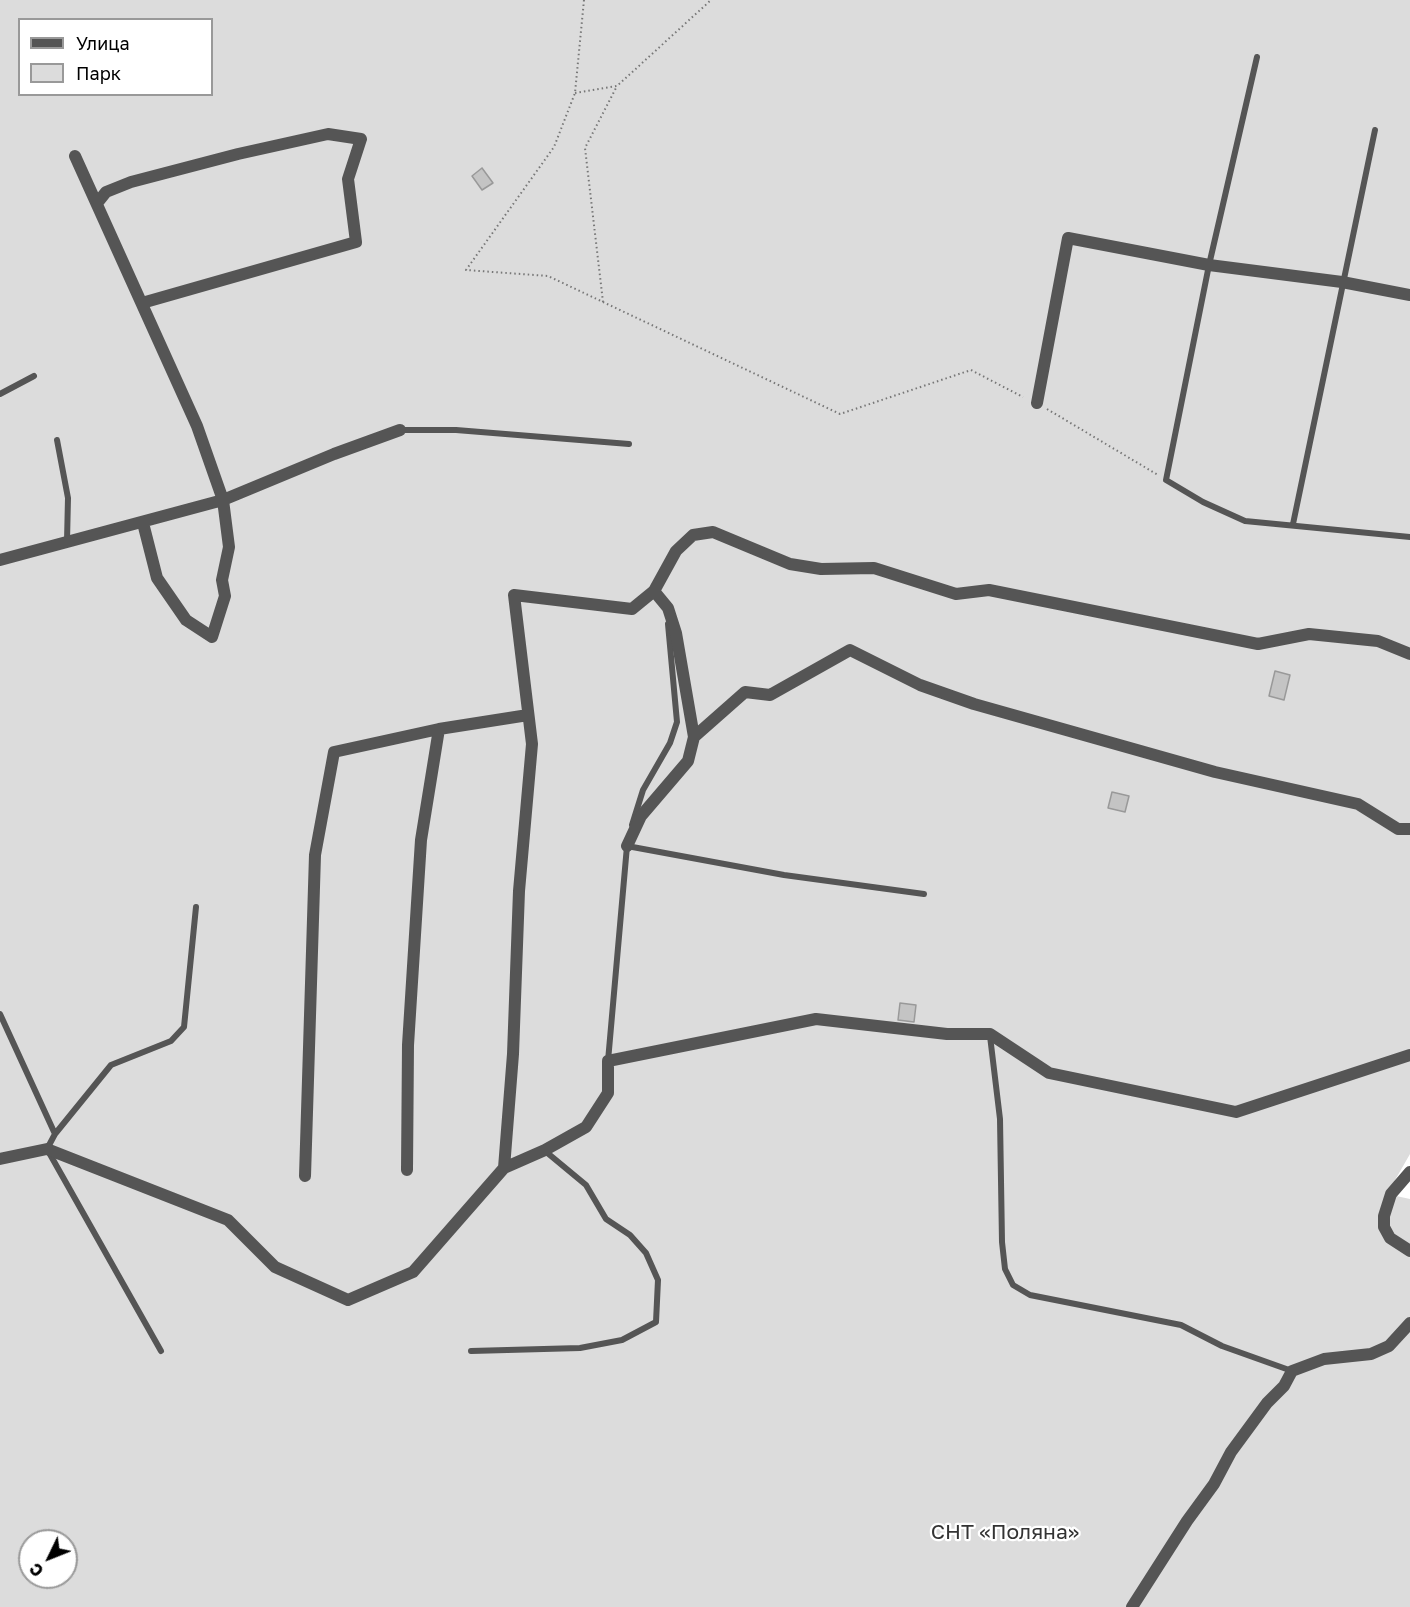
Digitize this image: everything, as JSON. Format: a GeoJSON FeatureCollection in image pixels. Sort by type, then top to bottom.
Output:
{"type":"FeatureCollection","features":[{"type":"Feature","properties":{"kind":"street"},"geometry":{"type":"LineString","coordinates":[[98,202],[106,192],[131,182],[238,154],[328,134],[361,140],[348,179],[356,242],[141,303]]}},
{"type":"Feature","properties":{"kind":"street"},"geometry":{"type":"LineString","coordinates":[[75,156],[98,202],[197,426],[223,500],[229,547],[222,580],[225,596],[212,637],[186,620],[157,578],[143,523]]}},
{"type":"Feature","properties":{"kind":"street"},"geometry":{"type":"LineString","coordinates":[[1037,403],[1068,238],[1209,265],[1342,282],[1410,295]]}},
{"type":"Feature","properties":{"kind":"street"},"geometry":{"type":"LineString","coordinates":[[0,560],[223,500],[334,454],[400,430]]}},
{"type":"Feature","properties":{"kind":"street"},"geometry":{"type":"LineString","coordinates":[[504,1168],[513,1054],[519,891],[532,744],[514,595],[632,609],[654,591],[676,551],[693,535],[713,532],[790,564],[821,569],[874,568],[957,594],[989,590],[1258,644],[1310,634],[1377,641],[1410,654]]}},
{"type":"Feature","properties":{"kind":"street"},"geometry":{"type":"LineString","coordinates":[[627,846],[641,816],[688,761],[694,737],[676,633],[668,608],[654,591]]}},
{"type":"Feature","properties":{"kind":"street"},"geometry":{"type":"LineString","coordinates":[[694,737],[745,692],[770,695],[850,650],[920,685],[974,704],[1215,772],[1358,804],[1398,829],[1410,829]]}},
{"type":"Feature","properties":{"kind":"street"},"geometry":{"type":"LineString","coordinates":[[306,1176],[315,855],[334,752],[439,729],[528,715]]}},
{"type":"Feature","properties":{"kind":"street"},"geometry":{"type":"LineString","coordinates":[[407,1170],[408,1045],[421,840],[439,729]]}},
{"type":"Feature","properties":{"kind":"street"},"geometry":{"type":"LineString","coordinates":[[0,1159],[47,1149],[228,1220],[275,1267],[348,1300],[413,1272],[504,1168],[545,1150],[586,1127],[608,1093],[608,1061],[816,1020],[947,1034],[990,1034],[1049,1073],[1236,1112],[1410,1055]]}},
{"type":"Feature","properties":{"kind":"street"},"geometry":{"type":"LineString","coordinates":[[1410,1172],[1391,1194],[1384,1216],[1384,1227],[1390,1238],[1410,1251]]}},
{"type":"Feature","properties":{"kind":"street"},"geometry":{"type":"LineString","coordinates":[[1132,1607],[1187,1521],[1214,1484],[1230,1452],[1267,1403],[1284,1386],[1292,1371],[1324,1359],[1371,1354],[1389,1346],[1410,1323]]}},
{"type":"Feature","properties":{"kind":"lane"},"geometry":{"type":"LineString","coordinates":[[1257,57],[1209,265],[1166,480],[1203,502],[1245,521],[1410,537]]}},
{"type":"Feature","properties":{"kind":"lane"},"geometry":{"type":"LineString","coordinates":[[1293,524],[1374,130]]}},
{"type":"Feature","properties":{"kind":"lane"},"geometry":{"type":"LineString","coordinates":[[0,394],[34,376]]}},
{"type":"Feature","properties":{"kind":"lane"},"geometry":{"type":"LineString","coordinates":[[400,430],[456,430],[629,444]]}},
{"type":"Feature","properties":{"kind":"lane"},"geometry":{"type":"LineString","coordinates":[[57,440],[68,498],[67,541]]}},
{"type":"Feature","properties":{"kind":"lane"},"geometry":{"type":"LineString","coordinates":[[608,1061],[627,846],[643,790],[670,743],[677,722],[671,640],[666,612],[654,591]]}},
{"type":"Feature","properties":{"kind":"lane"},"geometry":{"type":"LineString","coordinates":[[627,846],[784,875],[924,894]]}},
{"type":"Feature","properties":{"kind":"lane"},"geometry":{"type":"LineString","coordinates":[[161,1351],[47,1149],[55,1134],[111,1065],[171,1041],[184,1027],[196,907]]}},
{"type":"Feature","properties":{"kind":"lane"},"geometry":{"type":"LineString","coordinates":[[0,1014],[55,1134]]}},
{"type":"Feature","properties":{"kind":"lane"},"geometry":{"type":"LineString","coordinates":[[990,1034],[1000,1119],[1002,1242],[1005,1269],[1013,1285],[1030,1295],[1181,1325],[1222,1346],[1292,1371]]}},
{"type":"Feature","properties":{"kind":"lane"},"geometry":{"type":"LineString","coordinates":[[471,1351],[580,1348],[622,1340],[656,1323],[658,1280],[646,1253],[630,1235],[606,1219],[586,1185],[545,1150]]}},
{"type":"Feature","properties":{"kind":"path"},"geometry":{"type":"LineString","coordinates":[[584,0],[574,93],[554,147],[466,270],[548,276],[840,414],[971,370],[1037,403],[1166,480]]}},
{"type":"Feature","properties":{"kind":"path"},"geometry":{"type":"LineString","coordinates":[[603,302],[585,148],[617,86],[711,0]]}},
{"type":"Feature","properties":{"kind":"path"},"geometry":{"type":"LineString","coordinates":[[574,93],[617,86]]}},
{"type":"Feature","properties":{"kind":"green space","name":"СНТ «Поляна»"},"geometry":{"type":"Polygon","coordinates":[[[0,0],[1410,0],[1410,1154],[1387,1194],[1410,1199],[1410,1607],[0,1607],[0,0]]]}},
{"type":"Feature","properties":{"kind":"building"},"geometry":{"type":"Polygon","coordinates":[[[482,168],[493,183],[482,190],[472,176],[482,168]]]}},
{"type":"Feature","properties":{"kind":"building"},"geometry":{"type":"Polygon","coordinates":[[[1275,671],[1290,675],[1284,700],[1269,696],[1275,671]]]}},
{"type":"Feature","properties":{"kind":"building"},"geometry":{"type":"Polygon","coordinates":[[[1112,792],[1129,796],[1125,812],[1108,808],[1112,792]]]}},
{"type":"Feature","properties":{"kind":"building"},"geometry":{"type":"Polygon","coordinates":[[[900,1003],[916,1005],[914,1022],[898,1020],[900,1003]]]}}]}
